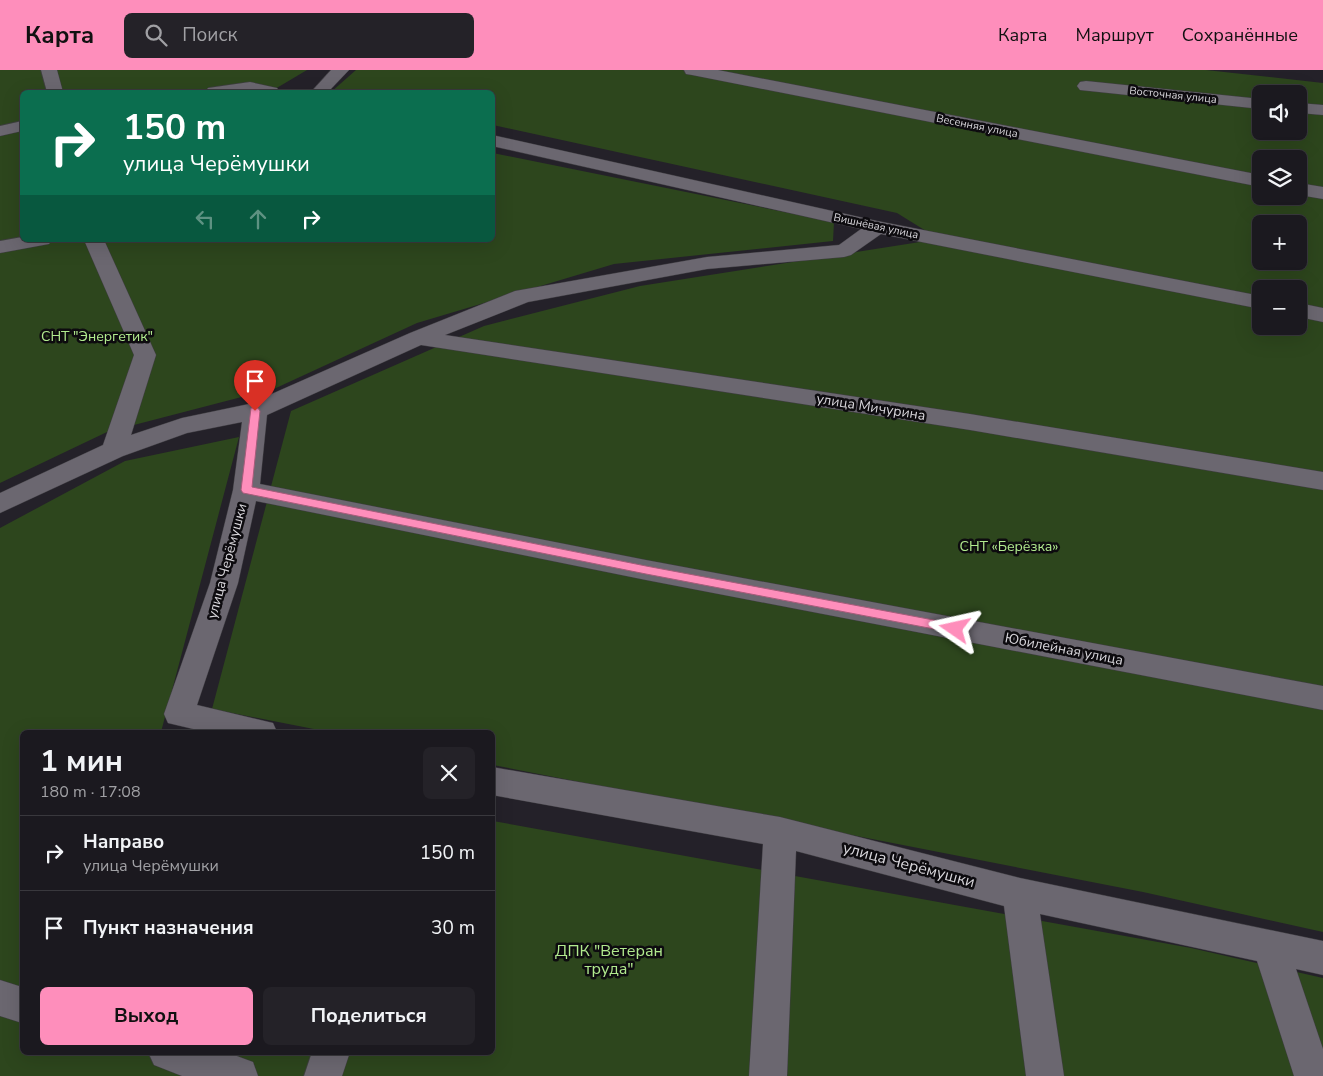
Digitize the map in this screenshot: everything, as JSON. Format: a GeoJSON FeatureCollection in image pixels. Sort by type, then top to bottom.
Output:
{"type":"FeatureCollection","features":[{"type":"Feature","properties":{"kind":"street"},"geometry":{"type":"LineString","coordinates":[[49,70],[54,90]]}},
{"type":"Feature","properties":{"kind":"street"},"geometry":{"type":"LineString","coordinates":[[321,90],[341,70]]}},
{"type":"Feature","properties":{"kind":"street","name":"Весенняя улица"},"geometry":{"type":"LineString","coordinates":[[692,70],[1252,179]]}},
{"type":"Feature","properties":{"kind":"street"},"geometry":{"type":"LineString","coordinates":[[250,87],[262,73]]}},
{"type":"Feature","properties":{"kind":"street","name":"Восточная улица"},"geometry":{"type":"LineString","coordinates":[[1086,86],[1252,103]]}},
{"type":"Feature","properties":{"kind":"street"},"geometry":{"type":"LineString","coordinates":[[228,90],[250,87],[263,90]]}},
{"type":"Feature","properties":{"kind":"street"},"geometry":{"type":"LineString","coordinates":[[1307,109],[1323,110]]}},
{"type":"Feature","properties":{"kind":"street"},"geometry":{"type":"LineString","coordinates":[[0,131],[20,126]]}},
{"type":"Feature","properties":{"kind":"street","name":"Вишнёвая улица"},"geometry":{"type":"LineString","coordinates":[[495,141],[877,227],[1252,300]]}},
{"type":"Feature","properties":{"kind":"street"},"geometry":{"type":"LineString","coordinates":[[1307,190],[1323,193]]}},
{"type":"Feature","properties":{"kind":"street"},"geometry":{"type":"LineString","coordinates":[[0,504],[114,450],[182,426],[255,411],[418,338],[523,296],[707,264],[844,251],[877,227]]}},
{"type":"Feature","properties":{"kind":"street"},"geometry":{"type":"LineString","coordinates":[[0,247],[30,242]]}},
{"type":"Feature","properties":{"kind":"street"},"geometry":{"type":"LineString","coordinates":[[95,242],[145,355],[114,450]]}},
{"type":"Feature","properties":{"kind":"street"},"geometry":{"type":"LineString","coordinates":[[1307,312],[1323,315]]}},
{"type":"Feature","properties":{"kind":"street","name":"улица Мичурина"},"geometry":{"type":"LineString","coordinates":[[418,338],[950,419],[1323,481]]}},
{"type":"Feature","properties":{"kind":"street","name":"улица Черёмушки"},"geometry":{"type":"LineString","coordinates":[[253,730],[179,714],[224,583],[246,490],[255,411]]}},
{"type":"Feature","properties":{"kind":"street","name":"Юбилейная улица"},"geometry":{"type":"LineString","coordinates":[[246,490],[646,570],[1323,698]]}},
{"type":"Feature","properties":{"kind":"street","name":"улица Черёмушки"},"geometry":{"type":"LineString","coordinates":[[495,782],[780,832],[1020,894],[1323,958]]}},
{"type":"Feature","properties":{"kind":"street"},"geometry":{"type":"LineString","coordinates":[[768,1076],[780,832]]}},
{"type":"Feature","properties":{"kind":"street"},"geometry":{"type":"LineString","coordinates":[[1020,894],[1044,1076]]}},
{"type":"Feature","properties":{"kind":"street"},"geometry":{"type":"LineString","coordinates":[[1270,946],[1313,1076]]}},
{"type":"Feature","properties":{"kind":"street"},"geometry":{"type":"LineString","coordinates":[[0,998],[20,1004]]}},
{"type":"Feature","properties":{"kind":"street"},"geometry":{"type":"LineString","coordinates":[[176,1055],[239,1076]]}},
{"type":"Feature","properties":{"kind":"street"},"geometry":{"type":"LineString","coordinates":[[323,1076],[330,1055]]}},
{"type":"Feature","properties":{"kind":"green space","name":"СНТ \"Энергетик\""},"geometry":{"type":"Polygon","coordinates":[[[0,70],[307,70],[273,90],[20,90],[20,242],[495,242],[495,153],[834,222],[833,241],[614,264],[417,323],[276,388],[107,432],[0,483],[0,70]]]}},
{"type":"Feature","properties":{"kind":"green space","name":"СНТ «Берёзка»"},"geometry":{"type":"Polygon","coordinates":[[[356,70],[1206,70],[1323,83],[1323,932],[1143,892],[495,765],[495,730],[319,730],[212,709],[291,411],[484,326],[640,286],[939,239],[897,213],[495,125],[495,90],[333,90],[356,70]]]}},
{"type":"Feature","properties":{"kind":"green space","name":"ДПК \"Ветеран труда\""},"geometry":{"type":"Polygon","coordinates":[[[239,437],[162,730],[20,730],[20,1055],[495,1055],[495,821],[1191,948],[1323,978],[1323,1076],[0,1076],[0,528],[125,461],[239,437]]]}},
{"type":"Feature","properties":{"kind":"route"},"geometry":{"type":"LineString","coordinates":[[255,411],[246,490],[646,570],[955,629]]}}]}
